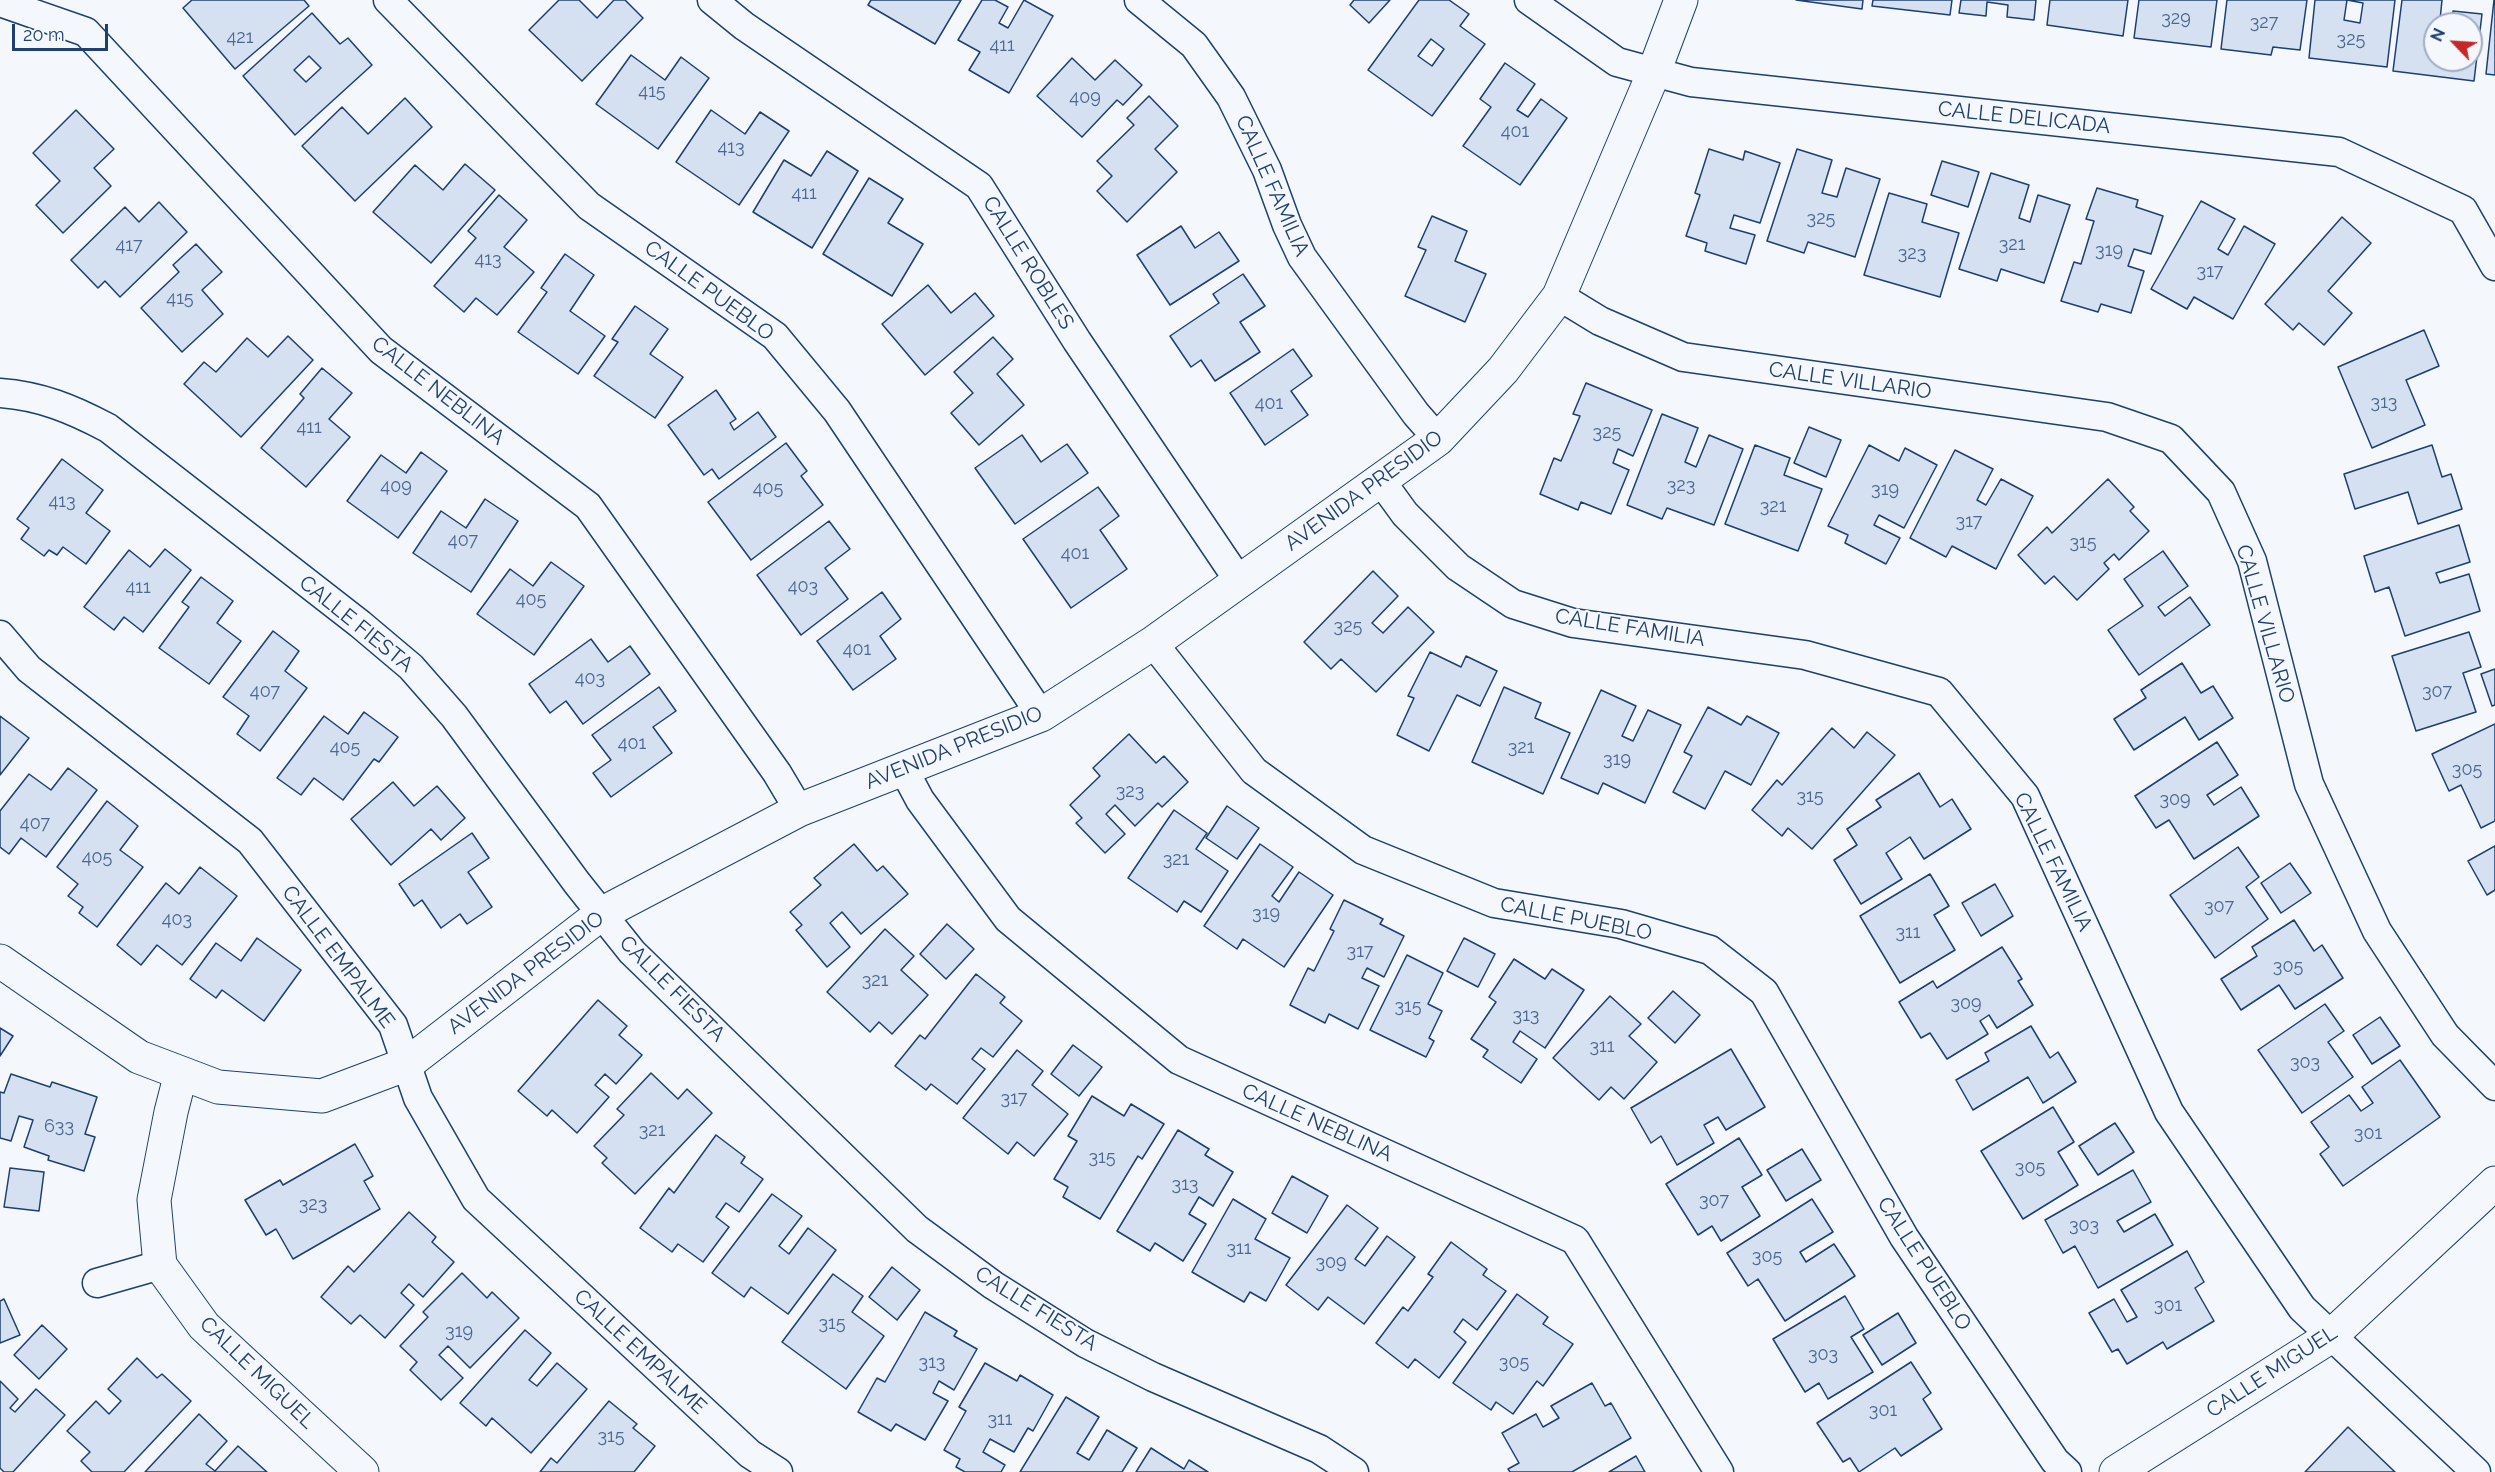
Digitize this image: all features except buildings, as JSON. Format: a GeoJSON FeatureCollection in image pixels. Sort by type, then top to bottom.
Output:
{"type":"FeatureCollection","features":[{"type":"Feature","properties":{"kind":"street","name":"CALLE PUEBLO"},"geometry":{"type":"LineString","coordinates":[[388,0],[589,206],[775,336],[837,411],[1041,715]]}},
{"type":"Feature","properties":{"kind":"street","name":"CALLE ROBLES"},"geometry":{"type":"LineString","coordinates":[[712,0],[744,26],[979,186],[1077,341],[1239,581]]}},
{"type":"Feature","properties":{"kind":"street","name":"CALLE FAMILIA"},"geometry":{"type":"LineString","coordinates":[[1139,0],[1194,45],[1231,98],[1267,170],[1287,225],[1302,256],[1409,405],[1438,439]]}},
{"type":"Feature","properties":{"kind":"street","name":"CALLE DELICADA"},"geometry":{"type":"LineString","coordinates":[[1529,0],[1617,62],[1691,82],[2339,152],[2463,210],[2495,266]]}},
{"type":"Feature","properties":{"kind":"street","name":"AVENIDA PRESIDIO"},"geometry":{"type":"LineString","coordinates":[[0,962],[139,1057],[218,1086],[322,1096],[407,1064],[601,914],[799,810],[1041,715],[1153,643],[1438,439],[1503,370],[1559,296],[1654,72],[1681,0]]}},
{"type":"Feature","properties":{"kind":"street","name":"CALLE NEBLINA"},"geometry":{"type":"LineString","coordinates":[[0,2],[86,32],[381,350],[588,506],[777,773],[799,810]]}},
{"type":"Feature","properties":{"kind":"street","name":"CALLE VILLARIO"},"geometry":{"type":"LineString","coordinates":[[1559,296],[1600,321],[1683,357],[2107,417],[2171,440],[2221,492],[2252,561],[2309,784],[2377,931],[2445,1035],[2495,1086]]}},
{"type":"Feature","properties":{"kind":"street","name":"CALLE FIESTA"},"geometry":{"type":"LineString","coordinates":[[0,393],[25,395],[67,406],[108,428],[360,624],[411,667],[454,716],[601,914],[640,960],[917,1229],[993,1285],[1084,1343],[1153,1377],[1319,1449],[1354,1472]]}},
{"type":"Feature","properties":{"kind":"street","name":"CALLE FAMILIA"},"geometry":{"type":"LineString","coordinates":[[1381,481],[1405,514],[1458,567],[1513,603],[1573,622],[1805,655],[1939,692],[2025,796],[2169,1112],[2302,1308],[2330,1337],[2476,1472]]}},
{"type":"Feature","properties":{"kind":"street","name":"CALLE EMPALME"},"geometry":{"type":"LineString","coordinates":[[0,635],[29,669],[250,841],[393,1025],[418,1098],[476,1199],[750,1454],[778,1472]]}},
{"type":"Feature","properties":{"kind":"street","name":"CALLE PUEBLO"},"geometry":{"type":"LineString","coordinates":[[1153,643],[1254,771],[1363,850],[1494,903],[1621,924],[1710,950],[1764,992],[1904,1237],[2055,1461],[2067,1472]]}},
{"type":"Feature","properties":{"kind":"street","name":"CALLE NEBLINA"},"geometry":{"type":"LineString","coordinates":[[904,770],[920,800],[1008,919],[1179,1060],[1575,1240],[1719,1472]]}},
{"type":"Feature","properties":{"kind":"street"},"geometry":{"type":"LineString","coordinates":[[98,1283],[160,1265],[154,1200],[181,1073]]}},
{"type":"Feature","properties":{"kind":"street","name":"CALLE MIGUEL"},"geometry":{"type":"LineString","coordinates":[[2116,1472],[2330,1337],[2495,1183]]}},
{"type":"Feature","properties":{"kind":"street","name":"CALLE MIGUEL"},"geometry":{"type":"LineString","coordinates":[[160,1265],[204,1326],[362,1472]]}}]}
